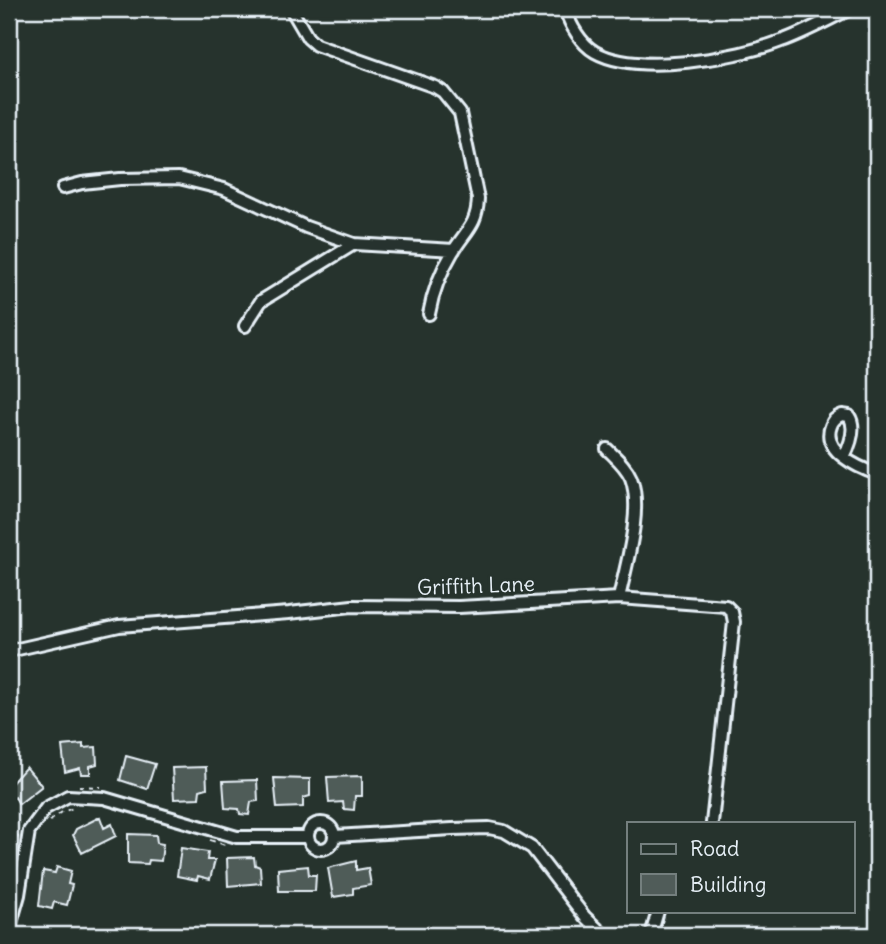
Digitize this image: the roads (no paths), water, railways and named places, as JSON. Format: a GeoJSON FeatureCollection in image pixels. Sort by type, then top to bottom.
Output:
{"type":"FeatureCollection","features":[{"type":"Feature","properties":{"kind":"street"},"geometry":{"type":"LineString","coordinates":[[291,9],[308,38],[316,45],[435,87],[443,92],[460,113],[478,199],[476,218],[454,250],[433,289],[429,314]]}},
{"type":"Feature","properties":{"kind":"street"},"geometry":{"type":"LineString","coordinates":[[565,9],[576,32],[594,52],[614,61],[672,63],[708,58],[782,41],[850,9]]}},
{"type":"Feature","properties":{"kind":"street"},"geometry":{"type":"LineString","coordinates":[[63,188],[120,179],[178,178],[224,189],[306,226],[354,244],[454,250]]}},
{"type":"Feature","properties":{"kind":"street"},"geometry":{"type":"LineString","coordinates":[[245,326],[261,302],[354,244]]}},
{"type":"Feature","properties":{"kind":"street"},"geometry":{"type":"LineString","coordinates":[[607,449],[622,463],[631,477],[635,492],[635,510],[619,598]]}},
{"type":"Feature","properties":{"kind":"street"},"geometry":{"type":"LineString","coordinates":[[844,457],[862,469],[877,474]]}},
{"type":"Feature","properties":{"kind":"street","name":"Griffith Lane"},"geometry":{"type":"LineString","coordinates":[[9,651],[119,626],[352,606],[459,607],[619,598],[726,606],[732,612],[734,622],[712,822]]}},
{"type":"Feature","properties":{"kind":"street"},"geometry":{"type":"LineString","coordinates":[[11,927],[29,831],[46,808],[68,796],[104,798],[237,837],[308,837]]}},
{"type":"Feature","properties":{"kind":"street"},"geometry":{"type":"LineString","coordinates":[[321,822],[332,828],[335,836],[332,844],[321,849],[314,847],[308,837],[313,825],[321,822]]}},
{"type":"Feature","properties":{"kind":"street"},"geometry":{"type":"LineString","coordinates":[[335,836],[452,829],[489,828],[504,831],[532,848],[585,917],[604,935]]}},
{"type":"Feature","properties":{"kind":"street"},"geometry":{"type":"LineString","coordinates":[[651,935],[659,912]]}}]}
